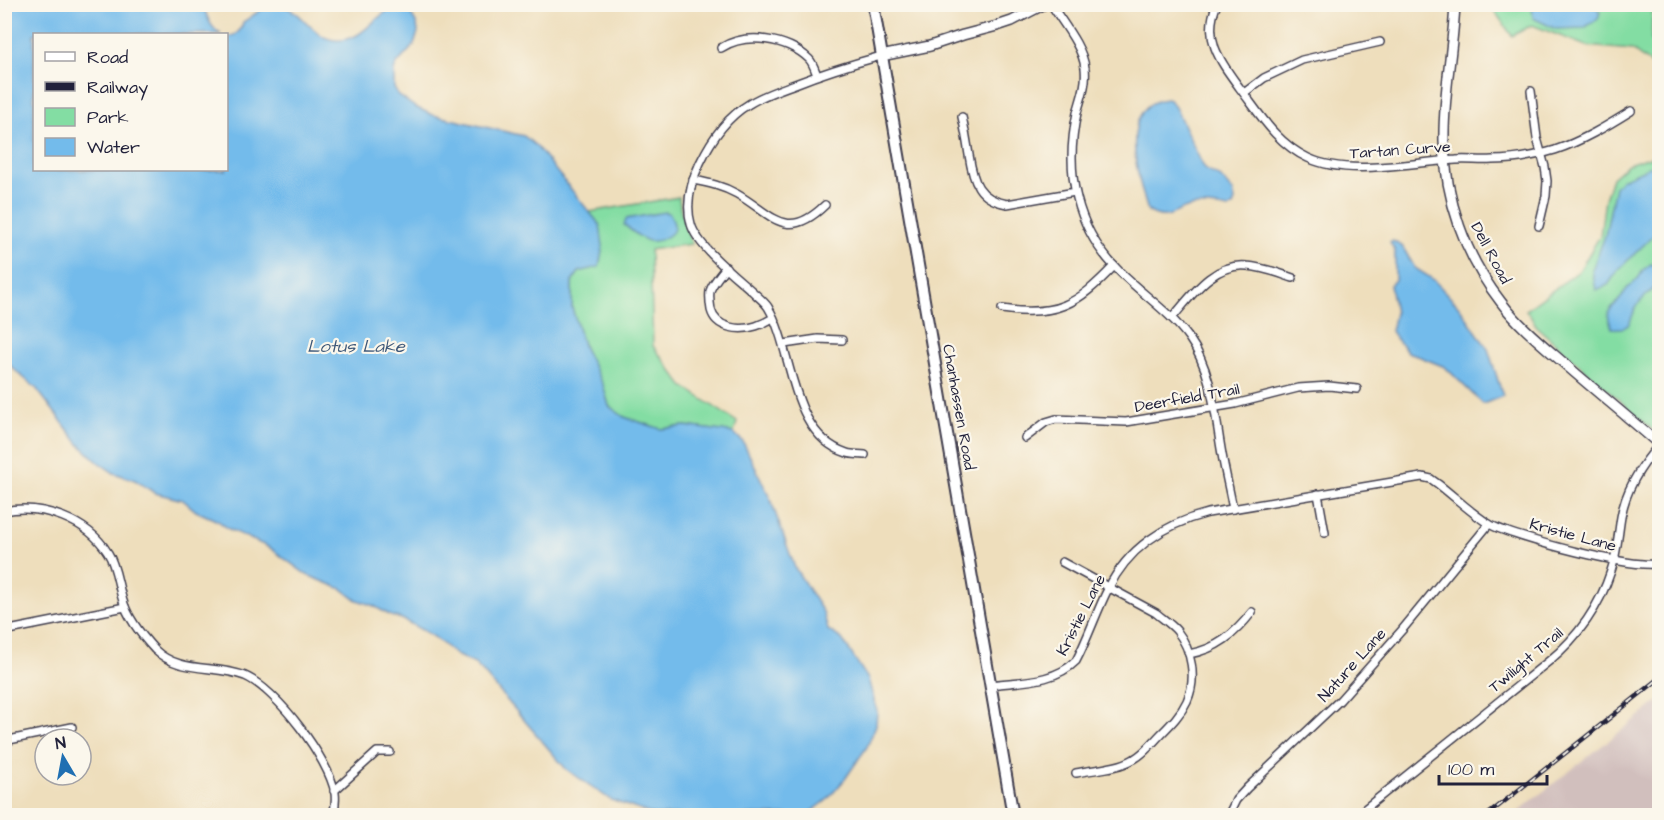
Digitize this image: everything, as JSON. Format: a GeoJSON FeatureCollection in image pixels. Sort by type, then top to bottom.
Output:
{"type":"FeatureCollection","features":[{"type":"Feature","properties":{"kind":"main road","name":"Chanhassen Road"},"geometry":{"type":"LineString","coordinates":[[873,4],[1013,816]]}},
{"type":"Feature","properties":{"kind":"street"},"geometry":{"type":"LineString","coordinates":[[865,454],[849,453],[834,447],[823,438],[808,419],[793,385],[784,344],[766,304],[699,240],[691,225],[688,195],[693,180],[709,145],[727,123],[748,105],[773,92],[817,75],[881,56],[930,46],[997,26],[1045,4]]}},
{"type":"Feature","properties":{"kind":"street"},"geometry":{"type":"LineString","coordinates":[[1051,4],[1083,57],[1085,68],[1083,91],[1073,134],[1072,157],[1075,192],[1084,220],[1095,243],[1114,266],[1173,318],[1198,354],[1206,371],[1233,509]]}},
{"type":"Feature","properties":{"kind":"street","name":"Tartan Curve"},"geometry":{"type":"LineString","coordinates":[[1217,4],[1211,23],[1212,38],[1223,64],[1278,137],[1307,157],[1323,164],[1358,168],[1514,158],[1556,149],[1581,139],[1631,111]]}},
{"type":"Feature","properties":{"kind":"street","name":"Dell Road"},"geometry":{"type":"LineString","coordinates":[[1455,4],[1445,113],[1446,161],[1449,189],[1461,231],[1475,262],[1500,301],[1537,340],[1659,445]]}},
{"type":"Feature","properties":{"kind":"street"},"geometry":{"type":"LineString","coordinates":[[721,48],[731,42],[763,39],[794,48],[810,60],[817,75]]}},
{"type":"Feature","properties":{"kind":"street"},"geometry":{"type":"LineString","coordinates":[[1244,93],[1264,78],[1302,60],[1380,42]]}},
{"type":"Feature","properties":{"kind":"street"},"geometry":{"type":"LineString","coordinates":[[1531,91],[1547,181],[1539,226]]}},
{"type":"Feature","properties":{"kind":"street"},"geometry":{"type":"LineString","coordinates":[[962,117],[975,182],[988,197],[1007,204],[1075,192]]}},
{"type":"Feature","properties":{"kind":"street"},"geometry":{"type":"LineString","coordinates":[[693,180],[719,185],[751,202],[776,220],[785,223],[801,222],[825,205]]}},
{"type":"Feature","properties":{"kind":"street"},"geometry":{"type":"LineString","coordinates":[[1173,318],[1210,277],[1220,270],[1245,265],[1293,278]]}},
{"type":"Feature","properties":{"kind":"street"},"geometry":{"type":"LineString","coordinates":[[1002,309],[1035,312],[1052,310],[1068,304],[1084,296],[1114,266]]}},
{"type":"Feature","properties":{"kind":"street"},"geometry":{"type":"LineString","coordinates":[[726,267],[710,292],[713,317],[723,326],[730,328],[755,326],[773,318]]}},
{"type":"Feature","properties":{"kind":"street"},"geometry":{"type":"LineString","coordinates":[[784,344],[818,339],[842,340]]}},
{"type":"Feature","properties":{"kind":"street","name":"Deerfield Trail"},"geometry":{"type":"LineString","coordinates":[[1025,438],[1046,422],[1056,419],[1126,422],[1214,409],[1298,388],[1329,386],[1357,389]]}},
{"type":"Feature","properties":{"kind":"street","name":"Twilight Trail"},"geometry":{"type":"LineString","coordinates":[[1356,816],[1566,646],[1581,629],[1604,590],[1614,560],[1630,485],[1646,459],[1659,445]]}},
{"type":"Feature","properties":{"kind":"street","name":"Kristie Lane"},"geometry":{"type":"LineString","coordinates":[[992,685],[1045,678],[1067,670],[1076,661],[1108,588],[1124,564],[1138,549],[1170,526],[1189,518],[1233,509],[1422,477],[1431,479],[1489,524],[1509,532],[1614,560],[1645,566],[1659,563]]}},
{"type":"Feature","properties":{"kind":"street"},"geometry":{"type":"LineString","coordinates":[[1318,494],[1325,533]]}},
{"type":"Feature","properties":{"kind":"street"},"geometry":{"type":"LineString","coordinates":[[4,511],[34,509],[51,513],[68,519],[93,535],[109,554],[125,607],[137,628],[156,650],[172,662],[243,676],[271,695],[307,737],[321,760],[334,791],[333,816]]}},
{"type":"Feature","properties":{"kind":"street","name":"Nature Lane"},"geometry":{"type":"LineString","coordinates":[[1228,816],[1236,800],[1247,788],[1340,700],[1402,630],[1489,524]]}},
{"type":"Feature","properties":{"kind":"street"},"geometry":{"type":"LineString","coordinates":[[1062,562],[1168,622],[1177,632],[1189,654],[1192,671],[1188,699],[1181,712],[1136,758],[1116,766],[1076,772]]}},
{"type":"Feature","properties":{"kind":"street"},"geometry":{"type":"LineString","coordinates":[[4,631],[125,607]]}},
{"type":"Feature","properties":{"kind":"street"},"geometry":{"type":"LineString","coordinates":[[1189,654],[1223,642],[1252,612]]}},
{"type":"Feature","properties":{"kind":"street"},"geometry":{"type":"LineString","coordinates":[[4,741],[33,735]]}},
{"type":"Feature","properties":{"kind":"street"},"geometry":{"type":"LineString","coordinates":[[334,791],[377,752],[390,752]]}},
{"type":"Feature","properties":{"kind":"shaded area"},"geometry":{"type":"Polygon","coordinates":[[[1659,701],[1659,815],[1514,815],[1530,802],[1659,701]]]}},
{"type":"Feature","properties":{"kind":"green space"},"geometry":{"type":"Polygon","coordinates":[[[1495,4],[1653,5],[1651,41],[1659,43],[1659,70],[1632,50],[1586,46],[1532,25],[1512,36],[1493,9],[1495,4]]]}},
{"type":"Feature","properties":{"kind":"green space"},"geometry":{"type":"Polygon","coordinates":[[[1659,154],[1659,431],[1654,431],[1538,328],[1526,310],[1579,271],[1600,236],[1605,199],[1612,178],[1628,164],[1659,154]]]}},
{"type":"Feature","properties":{"kind":"green space"},"geometry":{"type":"Polygon","coordinates":[[[679,197],[683,221],[692,244],[650,250],[653,346],[683,386],[737,422],[734,433],[685,426],[661,429],[624,417],[609,406],[603,385],[584,348],[572,308],[572,282],[579,272],[600,225],[589,212],[679,197]]]}},
{"type":"Feature","properties":{"kind":"water","name":"Lotus Lake"},"geometry":{"type":"Polygon","coordinates":[[[5,4],[203,5],[212,25],[220,33],[33,33],[33,171],[228,171],[228,37],[238,32],[243,22],[268,6],[281,6],[290,9],[321,35],[340,40],[360,33],[385,12],[392,9],[408,9],[417,25],[418,32],[414,45],[396,65],[394,71],[394,88],[398,95],[415,107],[433,115],[524,136],[536,146],[600,225],[603,246],[599,267],[579,272],[572,282],[572,308],[584,348],[603,385],[609,406],[624,417],[661,429],[685,426],[722,431],[734,433],[743,442],[770,498],[795,568],[823,612],[828,630],[842,639],[868,679],[877,711],[876,725],[867,747],[827,800],[807,815],[654,815],[611,800],[566,769],[475,664],[456,655],[437,639],[402,619],[355,599],[342,589],[307,575],[270,548],[196,511],[183,500],[155,493],[135,480],[114,473],[79,444],[36,388],[5,360],[5,4]]]}},
{"type":"Feature","properties":{"kind":"water"},"geometry":{"type":"Polygon","coordinates":[[[1532,5],[1592,5],[1600,11],[1598,19],[1584,28],[1556,29],[1533,18],[1532,5]]]}},
{"type":"Feature","properties":{"kind":"water"},"geometry":{"type":"Polygon","coordinates":[[[1167,99],[1176,109],[1206,170],[1220,177],[1233,191],[1235,201],[1229,209],[1196,206],[1167,216],[1156,215],[1148,211],[1136,163],[1136,128],[1141,114],[1151,104],[1167,99]]]}},
{"type":"Feature","properties":{"kind":"water"},"geometry":{"type":"Polygon","coordinates":[[[1659,165],[1659,230],[1618,270],[1608,285],[1596,290],[1592,270],[1605,236],[1615,187],[1622,179],[1659,165]]]}},
{"type":"Feature","properties":{"kind":"water"},"geometry":{"type":"Polygon","coordinates":[[[665,212],[670,214],[674,228],[671,234],[660,240],[646,240],[624,225],[626,219],[665,212]]]}},
{"type":"Feature","properties":{"kind":"water"},"geometry":{"type":"Polygon","coordinates":[[[1393,241],[1402,246],[1415,268],[1434,280],[1460,308],[1488,349],[1503,396],[1483,404],[1445,367],[1408,352],[1395,337],[1391,331],[1395,313],[1390,285],[1395,280],[1395,250],[1390,243],[1393,241]]]}},
{"type":"Feature","properties":{"kind":"water"},"geometry":{"type":"Polygon","coordinates":[[[1651,264],[1657,267],[1658,275],[1653,288],[1639,303],[1628,325],[1612,328],[1608,317],[1609,311],[1638,279],[1642,271],[1651,264]]]}},
{"type":"Feature","properties":{"kind":"railway"},"geometry":{"type":"LineString","coordinates":[[1486,816],[1660,678]]}}]}
